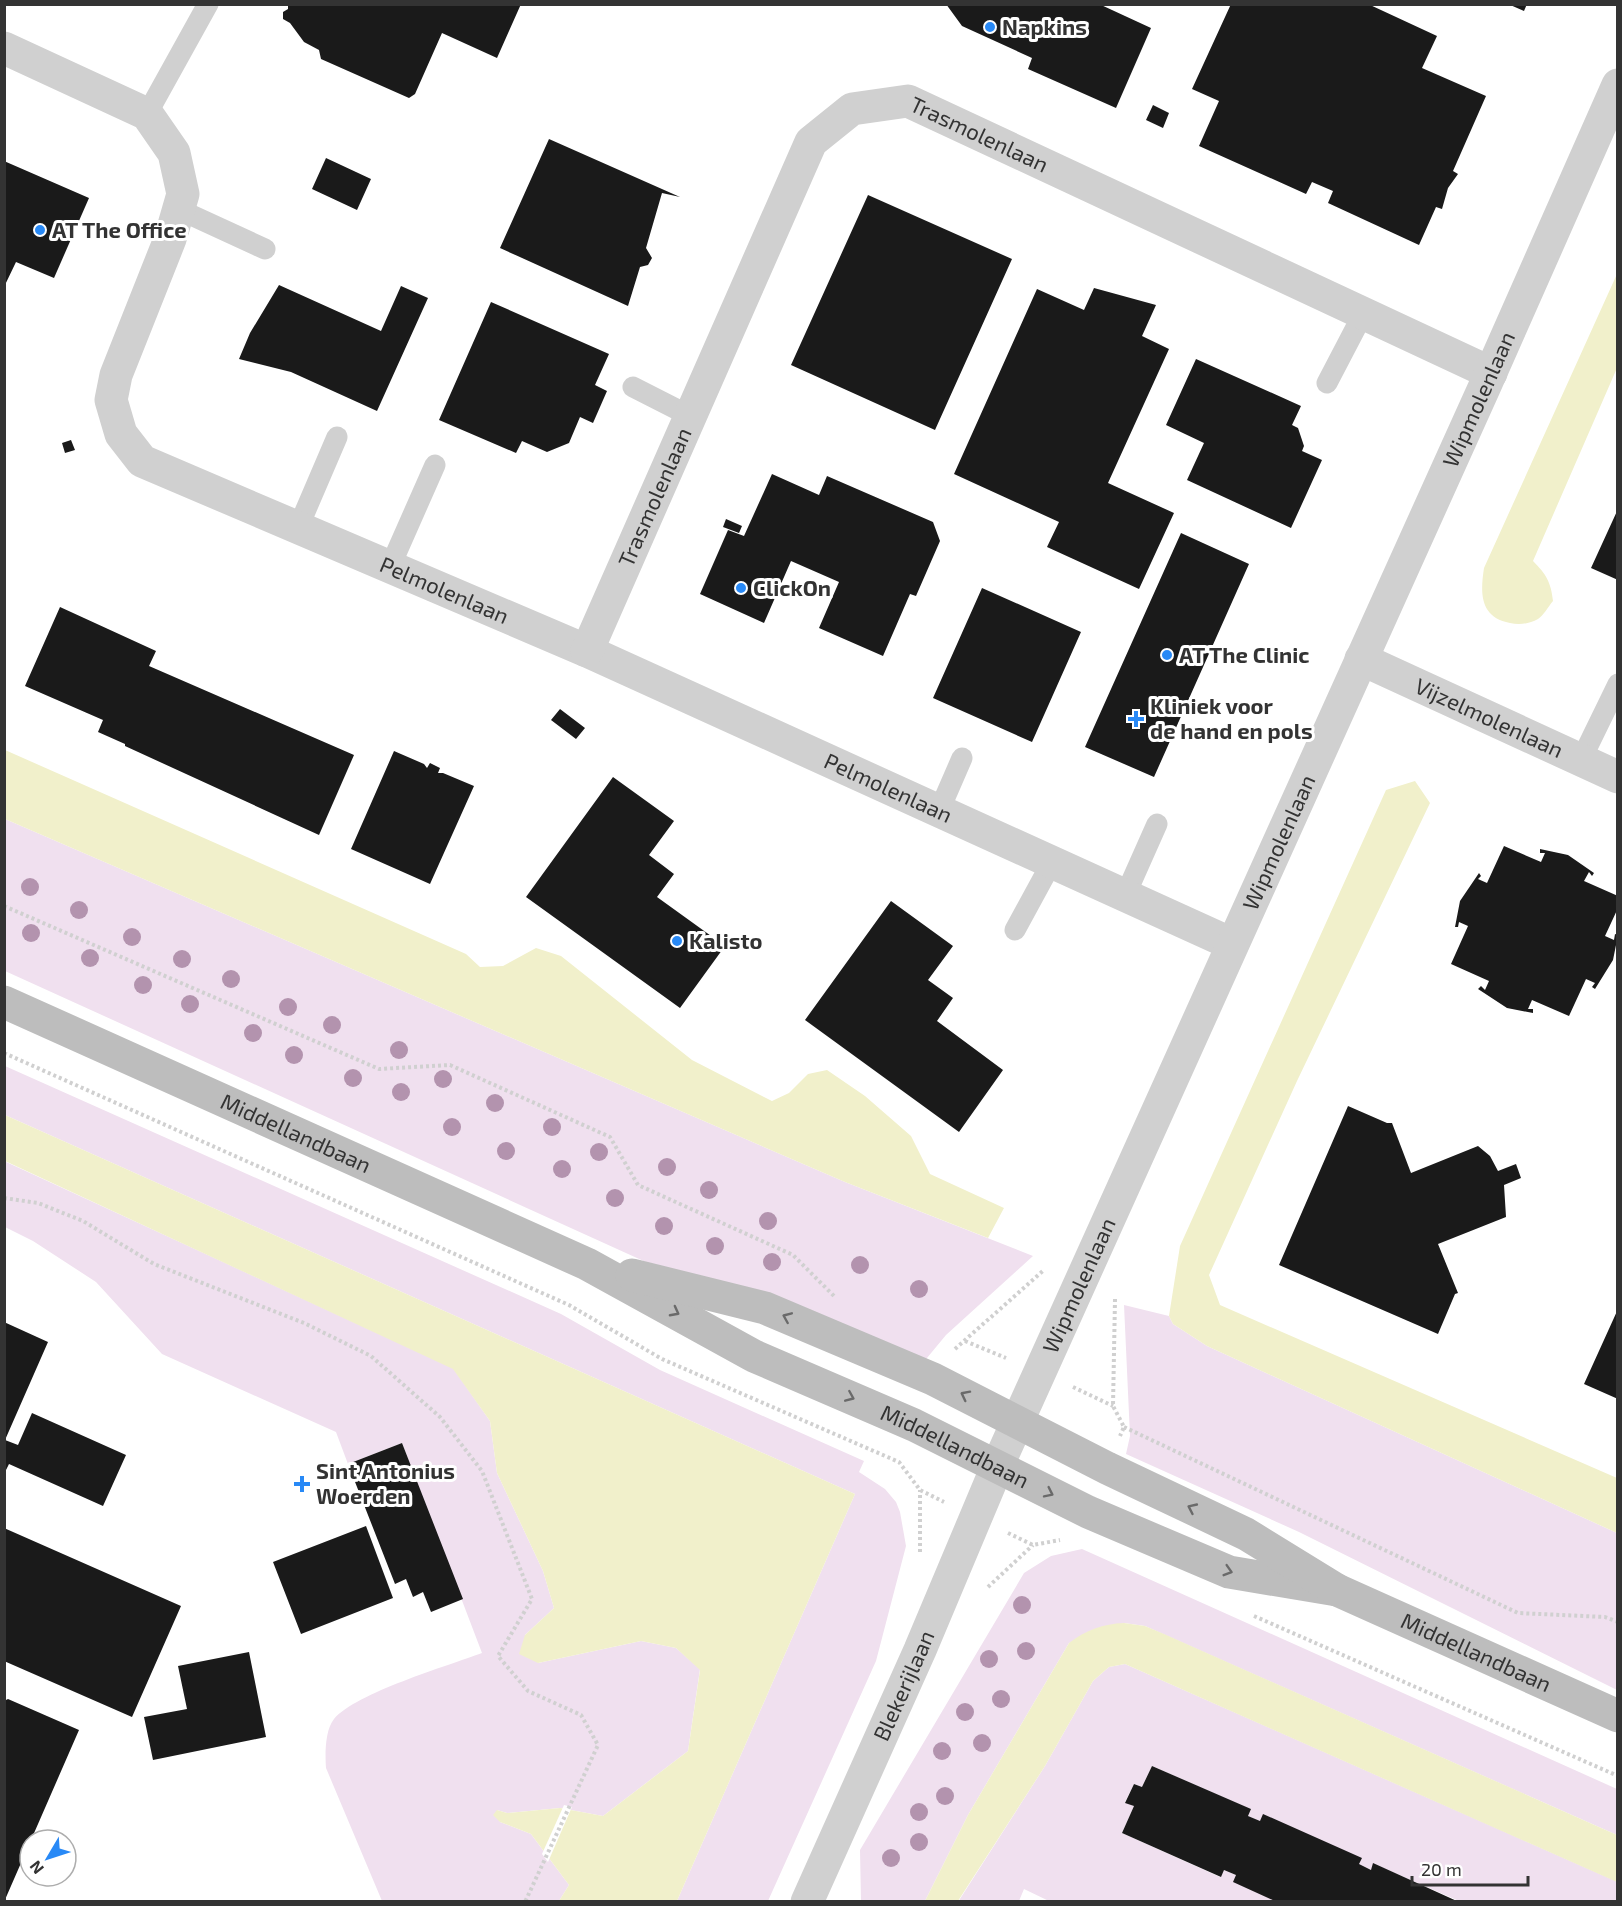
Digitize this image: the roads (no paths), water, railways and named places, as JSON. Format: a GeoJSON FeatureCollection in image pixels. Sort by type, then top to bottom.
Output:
{"type":"FeatureCollection","features":[{"type":"Feature","properties":{"kind":"main road","name":"Middellandbaan"},"geometry":{"type":"LineString","coordinates":[[4,1002],[587,1264],[754,1356],[914,1425],[1088,1512],[1229,1572],[1336,1590]]}},
{"type":"Feature","properties":{"kind":"main road","name":"Middellandbaan"},"geometry":{"type":"LineString","coordinates":[[587,1264],[765,1308],[933,1379],[1107,1468],[1246,1534],[1336,1590],[1617,1716]]}},
{"type":"Feature","properties":{"kind":"street"},"geometry":{"type":"LineString","coordinates":[[4,48],[147,114]]}},
{"type":"Feature","properties":{"kind":"street","name":"Wipmolenlaan"},"geometry":{"type":"LineString","coordinates":[[997,1467],[1491,373],[1617,85]]}},
{"type":"Feature","properties":{"kind":"street","name":"Trasmolenlaan"},"geometry":{"type":"LineString","coordinates":[[587,651],[811,142],[852,109],[908,101],[1491,373]]}},
{"type":"Feature","properties":{"kind":"street","name":"Pelmolenlaan"},"geometry":{"type":"LineString","coordinates":[[147,114],[174,153],[183,194],[170,239],[116,375],[111,400],[121,434],[142,461],[587,651],[1232,945]]}},
{"type":"Feature","properties":{"kind":"street","name":"Vijzelmolenlaan"},"geometry":{"type":"LineString","coordinates":[[1361,659],[1617,777]]}},
{"type":"Feature","properties":{"kind":"street","name":"Blekerijlaan"},"geometry":{"type":"LineString","coordinates":[[807,1902],[920,1650],[997,1467]]}},
{"type":"Feature","properties":{"kind":"lane"},"geometry":{"type":"LineString","coordinates":[[147,114],[208,4]]}},
{"type":"Feature","properties":{"kind":"lane"},"geometry":{"type":"LineString","coordinates":[[178,209],[265,249]]}},
{"type":"Feature","properties":{"kind":"lane"},"geometry":{"type":"LineString","coordinates":[[1327,382],[1363,314]]}},
{"type":"Feature","properties":{"kind":"lane"},"geometry":{"type":"LineString","coordinates":[[633,387],[690,416]]}},
{"type":"Feature","properties":{"kind":"lane"},"geometry":{"type":"LineString","coordinates":[[298,528],[337,437]]}},
{"type":"Feature","properties":{"kind":"lane"},"geometry":{"type":"LineString","coordinates":[[390,567],[435,465]]}},
{"type":"Feature","properties":{"kind":"lane"},"geometry":{"type":"LineString","coordinates":[[1581,760],[1617,684]]}},
{"type":"Feature","properties":{"kind":"lane"},"geometry":{"type":"LineString","coordinates":[[939,811],[962,758]]}},
{"type":"Feature","properties":{"kind":"lane"},"geometry":{"type":"LineString","coordinates":[[1125,896],[1157,824]]}},
{"type":"Feature","properties":{"kind":"lane"},"geometry":{"type":"LineString","coordinates":[[1015,930],[1052,862]]}},
{"type":"Feature","properties":{"kind":"place","name":"Napkins"},"geometry":{"type":"Point","coordinates":[990,27]}},
{"type":"Feature","properties":{"kind":"place","name":"AT The Office"},"geometry":{"type":"Point","coordinates":[40,230]}},
{"type":"Feature","properties":{"kind":"place","name":"ClickOn"},"geometry":{"type":"Point","coordinates":[741,588]}},
{"type":"Feature","properties":{"kind":"place","name":"AT The Clinic"},"geometry":{"type":"Point","coordinates":[1167,655]}},
{"type":"Feature","properties":{"kind":"place","name":"Kliniek voor de hand en pols"},"geometry":{"type":"Point","coordinates":[1136,719]}},
{"type":"Feature","properties":{"kind":"place","name":"Kalisto"},"geometry":{"type":"Point","coordinates":[677,941]}},
{"type":"Feature","properties":{"kind":"place","name":"Sint Antonius Woerden"},"geometry":{"type":"Point","coordinates":[302,1484]}}]}
